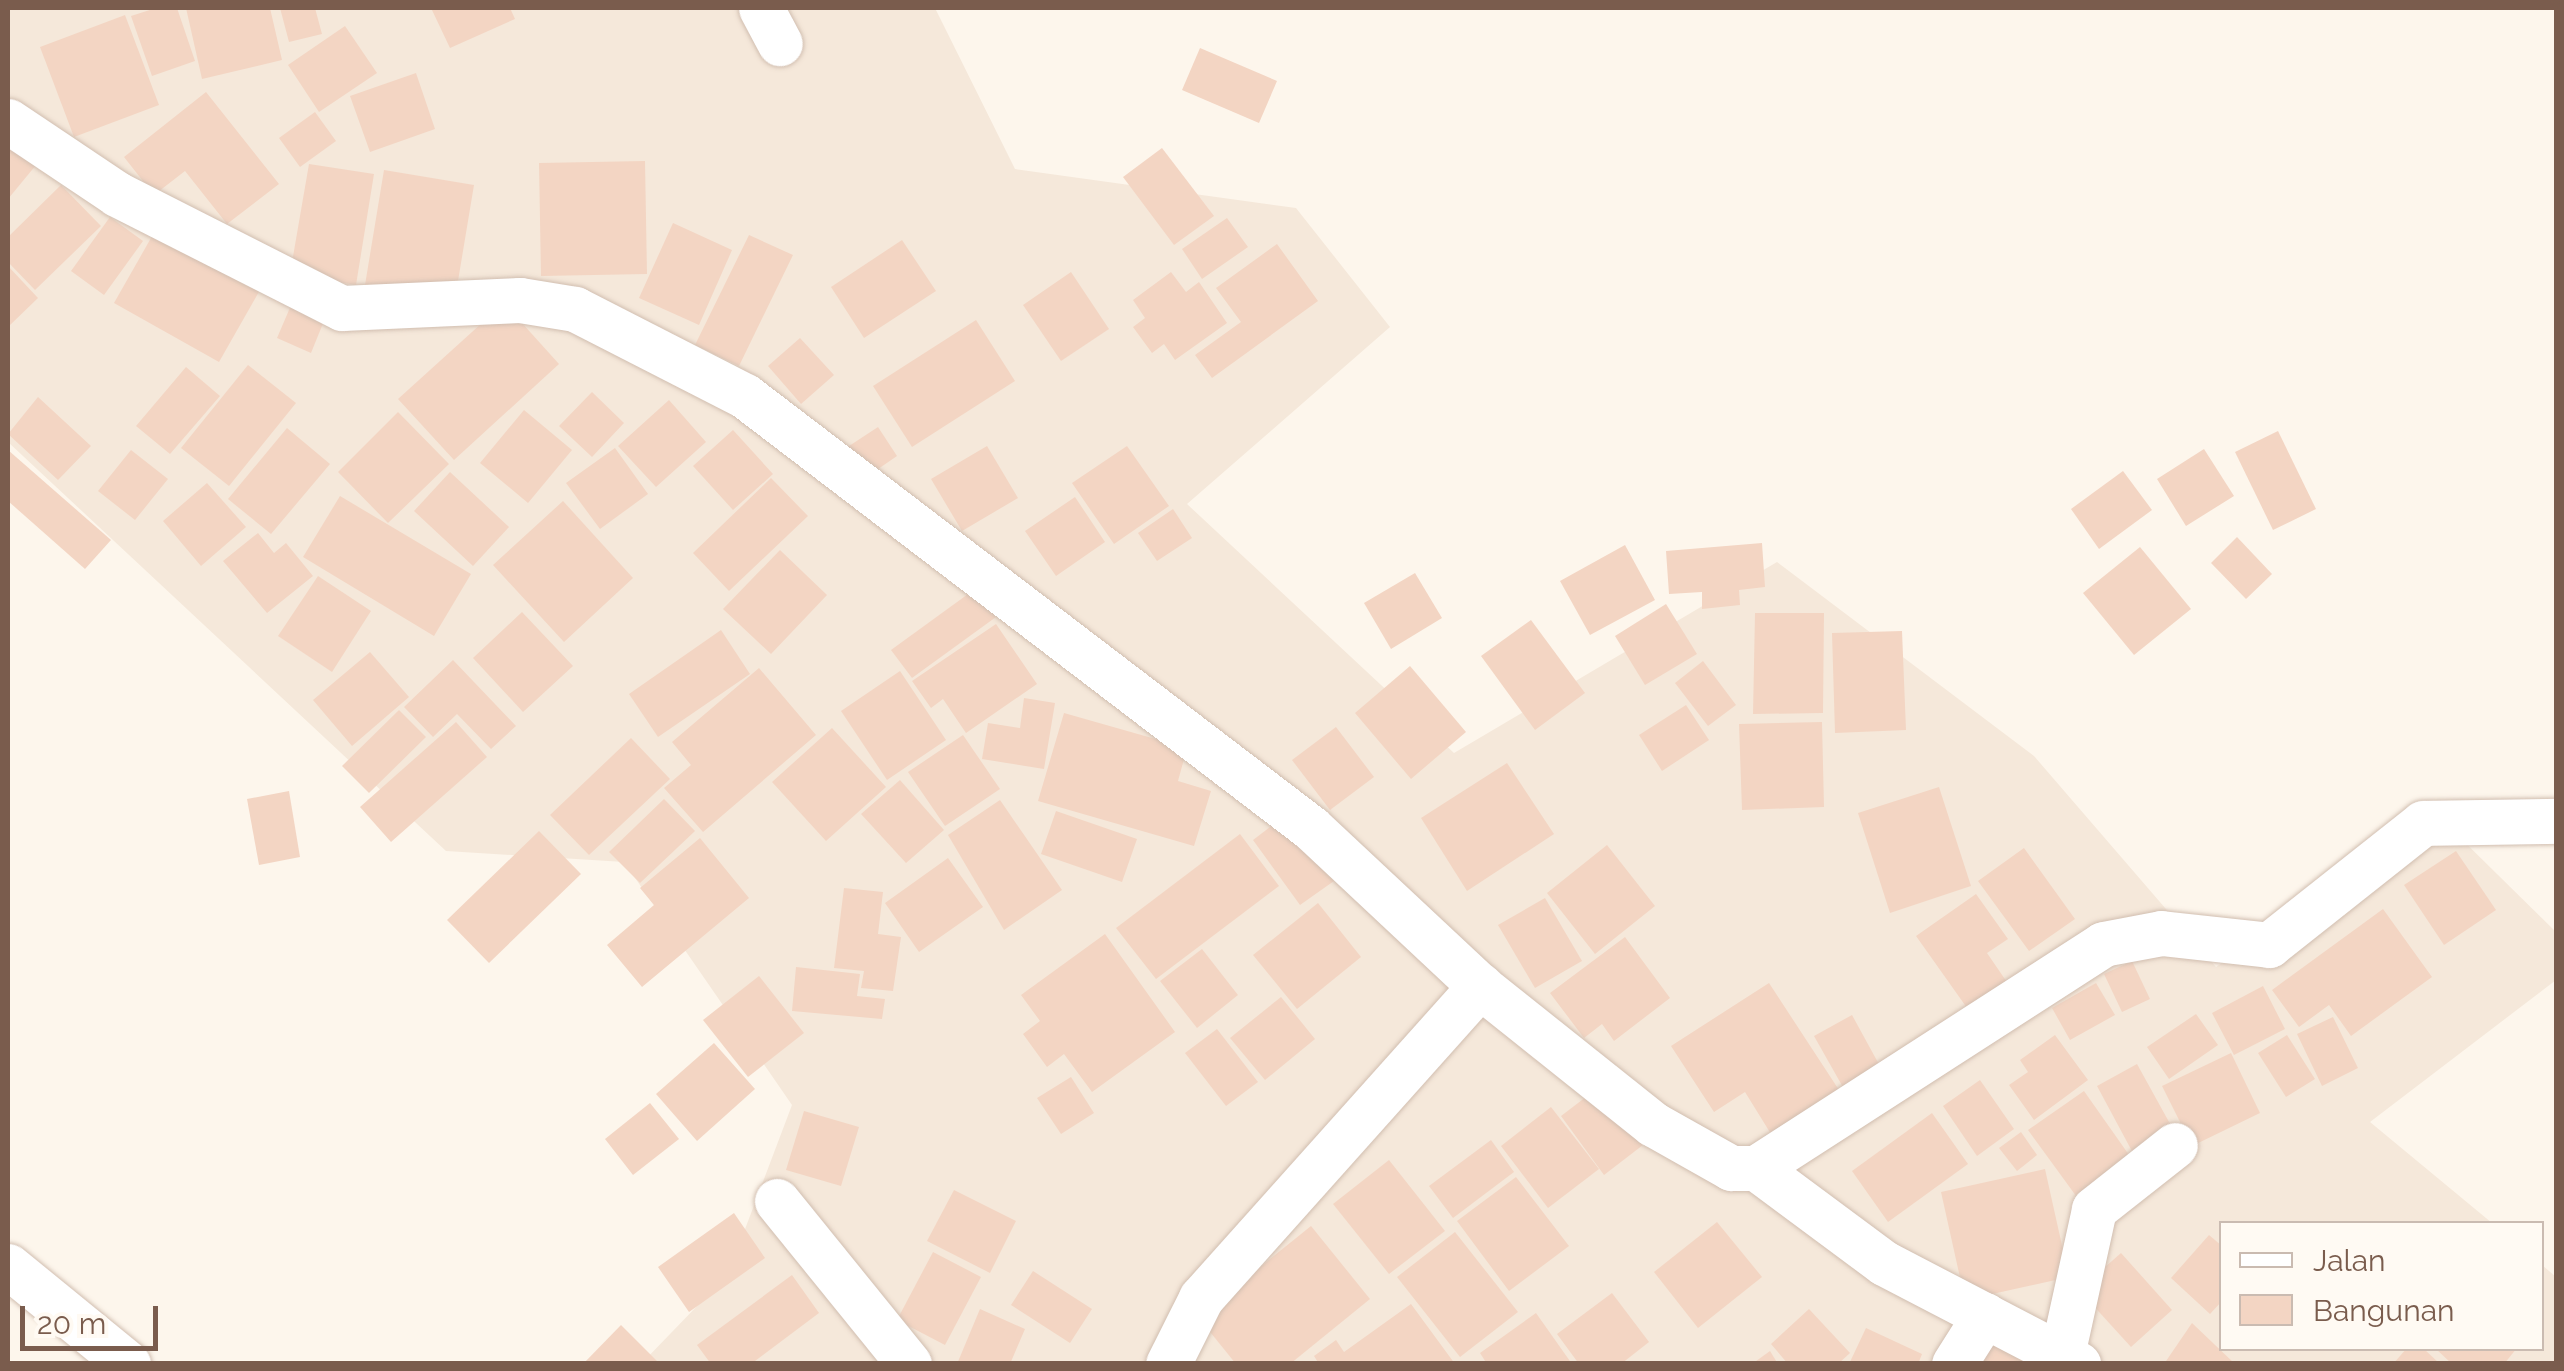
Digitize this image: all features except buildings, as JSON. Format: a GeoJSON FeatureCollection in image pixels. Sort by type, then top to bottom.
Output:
{"type":"FeatureCollection","features":[{"type":"Feature","properties":{"kind":"street"},"geometry":{"type":"LineString","coordinates":[[8,121],[116,194],[342,308],[520,300],[574,309],[746,396],[1311,828],[1480,986],[1653,1124],[1731,1168],[1756,1168],[2103,944],[2161,933],[2269,946],[2423,823],[2556,821]]}},
{"type":"Feature","properties":{"kind":"street"},"geometry":{"type":"LineString","coordinates":[[1168,1364],[1201,1298],[1480,986]]}},
{"type":"Feature","properties":{"kind":"street"},"geometry":{"type":"LineString","coordinates":[[1756,1168],[1884,1263],[2070,1359],[2094,1209],[2175,1145]]}},
{"type":"Feature","properties":{"kind":"street"},"geometry":{"type":"LineString","coordinates":[[777,1201],[908,1364]]}},
{"type":"Feature","properties":{"kind":"street"},"geometry":{"type":"LineString","coordinates":[[8,1266],[128,1364]]}},
{"type":"Feature","properties":{"kind":"street"},"geometry":{"type":"LineString","coordinates":[[1954,1364],[1985,1316]]}},
{"type":"Feature","properties":{"kind":"shaded area"},"geometry":{"type":"Polygon","coordinates":[[[8,8],[935,8],[1015,169],[1296,208],[1390,327],[1187,504],[1454,753],[1777,562],[2034,756],[2216,967],[2437,815],[2556,932],[2556,980],[2370,1122],[2490,1221],[2219,1221],[2219,1351],[2544,1351],[2544,1267],[2556,1277],[2556,1363],[642,1363],[728,1274],[792,1105],[624,862],[446,851],[8,442],[8,8]]]}}]}
